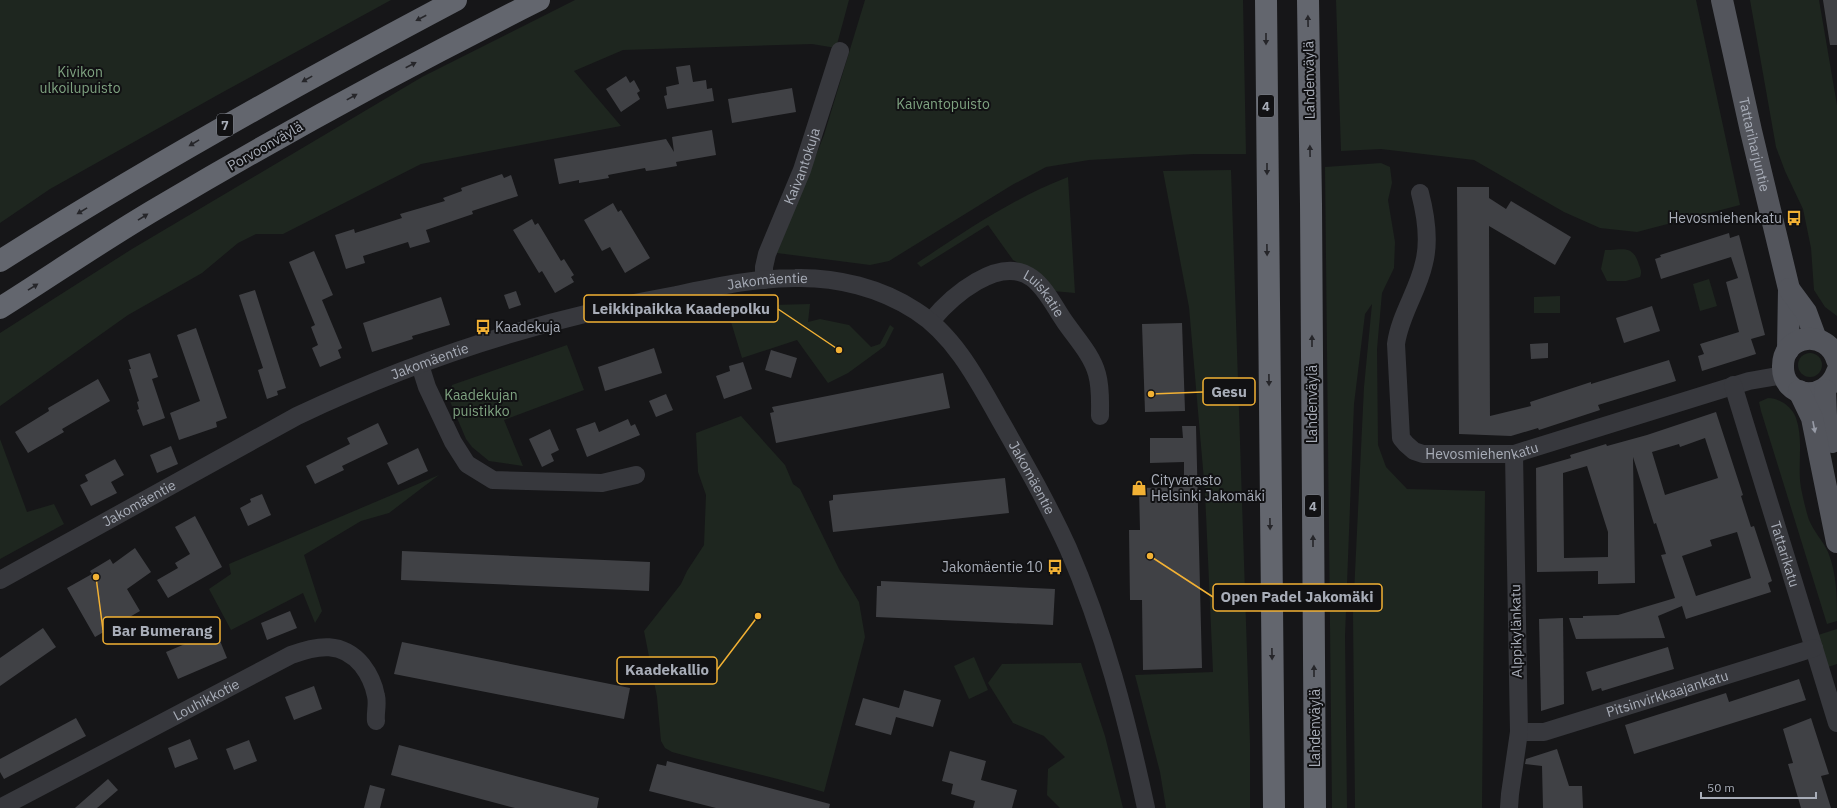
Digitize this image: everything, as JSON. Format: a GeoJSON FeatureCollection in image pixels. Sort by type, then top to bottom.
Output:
{"type":"FeatureCollection","features":[{"type":"Feature","properties":{"kind":"highway","name":"7"},"geometry":{"type":"LineString","coordinates":[[0,261],[217,129],[332,65],[456,0]]}},
{"type":"Feature","properties":{"kind":"highway","name":"Porvoonväylä"},"geometry":{"type":"LineString","coordinates":[[0,308],[159,207],[264,146],[377,83],[539,0]]}},
{"type":"Feature","properties":{"kind":"highway","name":"4"},"geometry":{"type":"LineString","coordinates":[[1266,0],[1274,808]]}},
{"type":"Feature","properties":{"kind":"highway","name":"Lahdenväylä"},"geometry":{"type":"LineString","coordinates":[[1308,0],[1315,808]]}},
{"type":"Feature","properties":{"kind":"main road","name":"Tattariharjuntie"},"geometry":{"type":"LineString","coordinates":[[1722,0],[1751,131],[1790,288],[1788,350],[1783,360],[1784,375]]}},
{"type":"Feature","properties":{"kind":"main road","name":"Tattariharjuntie"},"geometry":{"type":"LineString","coordinates":[[1790,288],[1806,312],[1816,339]]}},
{"type":"Feature","properties":{"kind":"main road"},"geometry":{"type":"LineString","coordinates":[[1788,350],[1800,340],[1816,339],[1830,347],[1837,360]]}},
{"type":"Feature","properties":{"kind":"main road"},"geometry":{"type":"LineString","coordinates":[[1784,375],[1790,385],[1799,391],[1809,394],[1831,381]]}},
{"type":"Feature","properties":{"kind":"main road"},"geometry":{"type":"LineString","coordinates":[[1831,381],[1826,416],[1837,468]]}},
{"type":"Feature","properties":{"kind":"main road"},"geometry":{"type":"LineString","coordinates":[[1799,391],[1812,418],[1837,542]]}},
{"type":"Feature","properties":{"kind":"street","name":"Kaivantokuja"},"geometry":{"type":"LineString","coordinates":[[764,280],[764,267],[767,254],[799,177],[840,51]]}},
{"type":"Feature","properties":{"kind":"street","name":"Hevosmiehenkatu"},"geometry":{"type":"LineString","coordinates":[[1420,193],[1425,212],[1426,253],[1424,265],[1398,329],[1396,344],[1401,438],[1414,451],[1423,454],[1514,454],[1733,385],[1784,375]]}},
{"type":"Feature","properties":{"kind":"street","name":"Luiskatie"},"geometry":{"type":"LineString","coordinates":[[931,321],[942,307],[953,298],[976,282],[990,275],[1003,271],[1014,272],[1031,278],[1048,298],[1095,368],[1100,391],[1100,416]]}},
{"type":"Feature","properties":{"kind":"street","name":"Jakomäentie"},"geometry":{"type":"LineString","coordinates":[[0,580],[297,416],[329,401],[420,365],[512,334],[566,318],[651,299],[764,280],[797,278],[835,281],[858,286],[900,301],[931,321],[965,362],[989,400],[1025,464],[1067,547],[1101,635],[1135,756],[1146,808]]}},
{"type":"Feature","properties":{"kind":"street"},"geometry":{"type":"LineString","coordinates":[[420,365],[427,387],[453,442],[463,459],[467,464],[493,480],[602,483],[636,475]]}},
{"type":"Feature","properties":{"kind":"street","name":"Tattarikatu"},"geometry":{"type":"LineString","coordinates":[[1733,385],[1837,723]]}},
{"type":"Feature","properties":{"kind":"street","name":"Alppikylänkatu"},"geometry":{"type":"LineString","coordinates":[[1509,808],[1519,732],[1514,454]]}},
{"type":"Feature","properties":{"kind":"street","name":"Louhikkotie"},"geometry":{"type":"LineString","coordinates":[[0,808],[292,655],[309,649],[330,647],[344,650],[358,660],[366,670],[377,698],[376,721]]}},
{"type":"Feature","properties":{"kind":"street","name":"Pitsinvirkkaajankatu"},"geometry":{"type":"LineString","coordinates":[[1519,732],[1544,732],[1814,648]]}},
{"type":"Feature","properties":{"kind":"green space","name":"Kivikon ulkoilupuisto"},"geometry":{"type":"Polygon","coordinates":[[[0,0],[391,0],[50,189],[0,223],[0,0]]]}},
{"type":"Feature","properties":{"kind":"green space"},"geometry":{"type":"Polygon","coordinates":[[[575,0],[849,0],[836,48],[812,44],[623,50],[574,71],[621,126],[421,164],[283,234],[256,234],[238,243],[202,273],[128,315],[0,406],[0,333],[132,249],[422,77],[575,0]]]}},
{"type":"Feature","properties":{"kind":"green space","name":"Kaivantopuisto"},"geometry":{"type":"Polygon","coordinates":[[[865,0],[1243,0],[1246,154],[1194,154],[1089,160],[1046,167],[1012,185],[889,261],[870,265],[777,253],[824,135],[865,0]]]}},
{"type":"Feature","properties":{"kind":"green space"},"geometry":{"type":"Polygon","coordinates":[[[1336,0],[1696,0],[1740,205],[1637,232],[1600,228],[1564,212],[1474,160],[1381,149],[1341,151],[1336,0]]]}},
{"type":"Feature","properties":{"kind":"green space"},"geometry":{"type":"Polygon","coordinates":[[[1750,0],[1819,0],[1837,105],[1837,316],[1825,307],[1814,290],[1811,248],[1803,209],[1785,171],[1776,147],[1750,0]]]}},
{"type":"Feature","properties":{"kind":"green space"},"geometry":{"type":"Polygon","coordinates":[[[1381,163],[1390,167],[1392,183],[1388,200],[1395,242],[1394,268],[1382,293],[1377,349],[1378,445],[1386,467],[1407,489],[1485,491],[1482,808],[1355,808],[1353,614],[1364,387],[1372,304],[1365,314],[1354,404],[1345,636],[1347,808],[1332,808],[1325,167],[1381,163]]]}},
{"type":"Feature","properties":{"kind":"green space"},"geometry":{"type":"Polygon","coordinates":[[[1231,170],[1250,743],[1250,808],[1166,808],[1160,772],[1135,675],[1213,672],[1205,492],[1189,307],[1163,171],[1231,170]]]}},
{"type":"Feature","properties":{"kind":"green space"},"geometry":{"type":"Polygon","coordinates":[[[1068,177],[1075,293],[1053,291],[1029,269],[1013,260],[988,225],[921,267],[917,263],[1009,205],[1048,185],[1068,177]]]}},
{"type":"Feature","properties":{"kind":"green space"},"geometry":{"type":"Polygon","coordinates":[[[1622,249],[1630,251],[1634,254],[1640,268],[1640,277],[1626,281],[1607,281],[1601,269],[1605,250],[1622,249]]]}},
{"type":"Feature","properties":{"kind":"green space"},"geometry":{"type":"Polygon","coordinates":[[[1709,279],[1717,306],[1700,311],[1693,284],[1709,279]]]}},
{"type":"Feature","properties":{"kind":"green space"},"geometry":{"type":"Polygon","coordinates":[[[1560,296],[1560,313],[1534,313],[1534,297],[1560,296]]]}},
{"type":"Feature","properties":{"kind":"green space"},"geometry":{"type":"Polygon","coordinates":[[[810,304],[808,322],[820,319],[849,325],[871,347],[880,344],[890,325],[894,328],[885,346],[848,373],[828,383],[797,340],[742,358],[728,312],[772,305],[810,304]]]}},
{"type":"Feature","properties":{"kind":"green space","name":"Kaadekujan puistikko"},"geometry":{"type":"Polygon","coordinates":[[[567,345],[584,390],[504,420],[523,466],[489,461],[472,447],[466,439],[449,399],[452,385],[567,345]]]}},
{"type":"Feature","properties":{"kind":"green space"},"geometry":{"type":"Polygon","coordinates":[[[1805,353],[1815,353],[1822,360],[1822,370],[1815,377],[1805,377],[1798,370],[1798,360],[1805,353]]]}},
{"type":"Feature","properties":{"kind":"green space"},"geometry":{"type":"Polygon","coordinates":[[[1768,398],[1781,401],[1792,410],[1796,418],[1800,435],[1801,488],[1809,520],[1828,552],[1835,577],[1837,621],[1827,624],[1761,411],[1759,402],[1768,398]]]}},
{"type":"Feature","properties":{"kind":"green space"},"geometry":{"type":"Polygon","coordinates":[[[741,416],[785,465],[793,484],[800,489],[839,569],[859,602],[865,637],[824,792],[672,752],[665,748],[661,741],[657,697],[644,631],[681,584],[687,571],[704,545],[706,495],[698,472],[696,433],[741,416]]]}},
{"type":"Feature","properties":{"kind":"green space"},"geometry":{"type":"Polygon","coordinates":[[[0,439],[27,512],[54,504],[64,524],[0,559],[0,439]]]}},
{"type":"Feature","properties":{"kind":"green space"},"geometry":{"type":"Polygon","coordinates":[[[439,475],[389,513],[361,521],[304,555],[322,611],[315,623],[303,593],[231,630],[209,589],[231,574],[229,564],[439,475]]]}},
{"type":"Feature","properties":{"kind":"green space"},"geometry":{"type":"Polygon","coordinates":[[[1837,629],[1837,664],[1828,667],[1818,635],[1837,629]]]}},
{"type":"Feature","properties":{"kind":"green space"},"geometry":{"type":"Polygon","coordinates":[[[974,657],[988,690],[969,699],[954,666],[974,657]]]}},
{"type":"Feature","properties":{"kind":"green space"},"geometry":{"type":"Polygon","coordinates":[[[1081,663],[1105,736],[1123,808],[1060,808],[1047,795],[1048,769],[1065,757],[1044,736],[1013,723],[988,683],[1002,664],[1081,663]]]}},
{"type":"Feature","properties":{"kind":"building"},"geometry":{"type":"Polygon","coordinates":[[[1823,0],[1837,0],[1837,45],[1830,45],[1823,0]]]}},
{"type":"Feature","properties":{"kind":"building"},"geometry":{"type":"Polygon","coordinates":[[[690,65],[693,82],[706,80],[707,89],[712,88],[714,101],[667,109],[664,96],[667,95],[666,87],[679,84],[676,67],[690,65]]]}},
{"type":"Feature","properties":{"kind":"building"},"geometry":{"type":"Polygon","coordinates":[[[626,76],[630,83],[634,80],[640,91],[637,93],[640,99],[621,112],[606,89],[626,76]]]}},
{"type":"Feature","properties":{"kind":"building"},"geometry":{"type":"Polygon","coordinates":[[[792,88],[796,112],[732,123],[728,99],[792,88]]]}},
{"type":"Feature","properties":{"kind":"building"},"geometry":{"type":"Polygon","coordinates":[[[712,130],[716,155],[676,162],[677,166],[646,171],[645,168],[608,175],[609,178],[579,183],[579,180],[559,184],[554,159],[666,139],[674,152],[672,137],[712,130]]]}},
{"type":"Feature","properties":{"kind":"building"},"geometry":{"type":"Polygon","coordinates":[[[502,174],[504,178],[511,175],[518,196],[472,211],[473,214],[426,230],[430,242],[410,248],[408,242],[363,256],[365,263],[346,269],[335,235],[354,229],[355,233],[402,218],[400,214],[445,201],[443,198],[462,191],[461,188],[502,174]]]}},
{"type":"Feature","properties":{"kind":"building"},"geometry":{"type":"Polygon","coordinates":[[[1457,187],[1489,187],[1489,198],[1506,209],[1511,201],[1571,237],[1555,265],[1489,226],[1490,416],[1531,406],[1530,402],[1591,382],[1591,384],[1669,360],[1676,381],[1598,405],[1600,410],[1539,430],[1538,428],[1511,436],[1459,434],[1457,187]]]}},
{"type":"Feature","properties":{"kind":"building"},"geometry":{"type":"Polygon","coordinates":[[[613,203],[618,212],[621,210],[650,258],[625,273],[610,247],[602,251],[584,220],[613,203]]]}},
{"type":"Feature","properties":{"kind":"building"},"geometry":{"type":"Polygon","coordinates":[[[532,219],[535,225],[538,223],[561,261],[564,259],[574,275],[571,277],[574,282],[555,293],[542,271],[539,273],[513,230],[532,219]]]}},
{"type":"Feature","properties":{"kind":"building"},"geometry":{"type":"Polygon","coordinates":[[[1729,233],[1730,238],[1739,235],[1765,335],[1751,339],[1756,354],[1702,371],[1698,356],[1704,354],[1700,344],[1739,332],[1726,282],[1738,278],[1731,257],[1661,279],[1655,259],[1661,257],[1660,255],[1729,233]]]}},
{"type":"Feature","properties":{"kind":"building"},"geometry":{"type":"Polygon","coordinates":[[[314,251],[333,295],[322,300],[342,348],[338,350],[341,358],[320,367],[312,348],[318,345],[311,327],[315,325],[289,262],[314,251]]]}},
{"type":"Feature","properties":{"kind":"building"},"geometry":{"type":"Polygon","coordinates":[[[255,290],[286,388],[277,391],[278,395],[267,399],[258,370],[263,368],[239,295],[255,290]]]}},
{"type":"Feature","properties":{"kind":"building"},"geometry":{"type":"Polygon","coordinates":[[[516,291],[521,305],[509,309],[504,295],[516,291]]]}},
{"type":"Feature","properties":{"kind":"building"},"geometry":{"type":"Polygon","coordinates":[[[441,297],[450,325],[412,336],[413,339],[372,352],[363,323],[441,297]]]}},
{"type":"Feature","properties":{"kind":"building"},"geometry":{"type":"Polygon","coordinates":[[[1652,306],[1660,331],[1624,343],[1616,318],[1652,306]]]}},
{"type":"Feature","properties":{"kind":"building"},"geometry":{"type":"Polygon","coordinates":[[[1182,323],[1185,411],[1145,412],[1142,324],[1182,323]]]}},
{"type":"Feature","properties":{"kind":"building"},"geometry":{"type":"Polygon","coordinates":[[[196,328],[227,418],[216,422],[217,427],[179,440],[170,413],[200,401],[177,335],[196,328]]]}},
{"type":"Feature","properties":{"kind":"building"},"geometry":{"type":"Polygon","coordinates":[[[1548,343],[1548,358],[1531,359],[1530,344],[1548,343]]]}},
{"type":"Feature","properties":{"kind":"building"},"geometry":{"type":"Polygon","coordinates":[[[654,348],[662,373],[605,391],[598,367],[654,348]]]}},
{"type":"Feature","properties":{"kind":"building"},"geometry":{"type":"Polygon","coordinates":[[[771,350],[797,358],[791,378],[765,370],[771,350]]]}},
{"type":"Feature","properties":{"kind":"building"},"geometry":{"type":"Polygon","coordinates":[[[150,353],[158,377],[152,379],[165,418],[143,426],[137,410],[139,409],[137,402],[139,401],[129,369],[131,369],[128,360],[150,353]]]}},
{"type":"Feature","properties":{"kind":"building"},"geometry":{"type":"Polygon","coordinates":[[[743,362],[752,389],[724,399],[716,376],[730,371],[729,366],[743,362]]]}},
{"type":"Feature","properties":{"kind":"building"},"geometry":{"type":"Polygon","coordinates":[[[943,373],[950,408],[776,443],[770,413],[774,412],[772,407],[943,373]]]}},
{"type":"Feature","properties":{"kind":"building"},"geometry":{"type":"Polygon","coordinates":[[[98,379],[110,401],[62,429],[64,432],[28,453],[15,432],[49,411],[48,408],[98,379]]]}},
{"type":"Feature","properties":{"kind":"building"},"geometry":{"type":"Polygon","coordinates":[[[666,394],[673,410],[656,417],[649,401],[666,394]]]}},
{"type":"Feature","properties":{"kind":"building"},"geometry":{"type":"Polygon","coordinates":[[[1716,412],[1743,495],[1741,496],[1751,527],[1754,526],[1772,581],[1768,583],[1771,592],[1686,619],[1682,606],[1658,616],[1665,638],[1576,639],[1569,618],[1618,615],[1675,598],[1661,555],[1666,554],[1656,523],[1654,524],[1633,457],[1635,583],[1598,584],[1598,571],[1537,572],[1536,468],[1571,458],[1570,455],[1606,444],[1607,446],[1647,435],[1716,412]],[[1705,438],[1680,447],[1679,444],[1652,452],[1665,495],[1718,478],[1705,438]],[[1587,466],[1563,473],[1564,558],[1608,557],[1608,532],[1587,466]],[[1737,532],[1710,540],[1712,546],[1682,556],[1696,596],[1751,578],[1737,532]]]}},
{"type":"Feature","properties":{"kind":"building"},"geometry":{"type":"Polygon","coordinates":[[[628,419],[631,426],[635,424],[640,435],[587,457],[576,429],[595,422],[599,432],[628,419]]]}},
{"type":"Feature","properties":{"kind":"building"},"geometry":{"type":"Polygon","coordinates":[[[378,423],[388,444],[342,466],[344,470],[315,484],[306,466],[350,444],[347,438],[378,423]]]}},
{"type":"Feature","properties":{"kind":"building"},"geometry":{"type":"Polygon","coordinates":[[[1182,426],[1196,426],[1202,668],[1143,670],[1142,600],[1130,600],[1129,530],[1140,530],[1139,488],[1184,487],[1184,462],[1150,463],[1150,438],[1183,438],[1182,426]]]}},
{"type":"Feature","properties":{"kind":"building"},"geometry":{"type":"Polygon","coordinates":[[[550,429],[559,450],[551,454],[554,461],[542,467],[529,439],[550,429]]]}},
{"type":"Feature","properties":{"kind":"building"},"geometry":{"type":"Polygon","coordinates":[[[171,446],[178,464],[157,473],[150,455],[171,446]]]}},
{"type":"Feature","properties":{"kind":"building"},"geometry":{"type":"Polygon","coordinates":[[[418,448],[428,471],[398,485],[387,463],[418,448]]]}},
{"type":"Feature","properties":{"kind":"building"},"geometry":{"type":"Polygon","coordinates":[[[115,459],[124,475],[111,482],[117,493],[91,506],[80,485],[88,481],[85,475],[115,459]]]}},
{"type":"Feature","properties":{"kind":"building"},"geometry":{"type":"Polygon","coordinates":[[[1005,478],[1009,513],[833,532],[829,501],[833,500],[833,495],[1005,478]]]}},
{"type":"Feature","properties":{"kind":"building"},"geometry":{"type":"Polygon","coordinates":[[[262,494],[271,515],[248,526],[240,508],[251,502],[250,499],[262,494]]]}},
{"type":"Feature","properties":{"kind":"building"},"geometry":{"type":"Polygon","coordinates":[[[195,516],[222,567],[168,598],[157,580],[178,568],[175,563],[190,554],[175,527],[195,516]]]}},
{"type":"Feature","properties":{"kind":"building"},"geometry":{"type":"Polygon","coordinates":[[[135,548],[151,572],[127,589],[140,611],[95,637],[67,588],[92,574],[90,571],[110,559],[113,564],[135,548]]]}},
{"type":"Feature","properties":{"kind":"building"},"geometry":{"type":"Polygon","coordinates":[[[402,551],[650,562],[649,591],[401,580],[402,551]]]}},
{"type":"Feature","properties":{"kind":"building"},"geometry":{"type":"Polygon","coordinates":[[[881,581],[1055,589],[1053,625],[876,617],[877,586],[881,586],[881,581]]]}},
{"type":"Feature","properties":{"kind":"building"},"geometry":{"type":"Polygon","coordinates":[[[290,611],[297,628],[267,640],[261,623],[290,611]]]}},
{"type":"Feature","properties":{"kind":"building"},"geometry":{"type":"Polygon","coordinates":[[[1563,618],[1564,704],[1541,711],[1539,619],[1563,618]]]}},
{"type":"Feature","properties":{"kind":"building"},"geometry":{"type":"Polygon","coordinates":[[[43,628],[56,647],[0,686],[0,658],[43,628]]]}},
{"type":"Feature","properties":{"kind":"building"},"geometry":{"type":"Polygon","coordinates":[[[216,631],[227,658],[178,679],[166,652],[216,631]]]}},
{"type":"Feature","properties":{"kind":"building"},"geometry":{"type":"Polygon","coordinates":[[[402,642],[630,688],[624,719],[394,674],[402,642]]]}},
{"type":"Feature","properties":{"kind":"building"},"geometry":{"type":"Polygon","coordinates":[[[1668,647],[1674,669],[1602,691],[1601,688],[1592,691],[1586,672],[1668,647]]]}},
{"type":"Feature","properties":{"kind":"building"},"geometry":{"type":"Polygon","coordinates":[[[1799,679],[1806,700],[1634,754],[1625,725],[1726,693],[1729,702],[1799,679]]]}},
{"type":"Feature","properties":{"kind":"building"},"geometry":{"type":"Polygon","coordinates":[[[314,686],[322,709],[294,720],[285,697],[314,686]]]}},
{"type":"Feature","properties":{"kind":"building"},"geometry":{"type":"Polygon","coordinates":[[[904,690],[941,700],[933,727],[896,717],[891,735],[855,725],[863,698],[899,708],[904,690]]]}},
{"type":"Feature","properties":{"kind":"building"},"geometry":{"type":"Polygon","coordinates":[[[76,718],[86,736],[4,779],[0,772],[0,759],[76,718]]]}},
{"type":"Feature","properties":{"kind":"building"},"geometry":{"type":"Polygon","coordinates":[[[1811,718],[1829,774],[1821,776],[1831,808],[1801,808],[1788,764],[1793,763],[1783,729],[1811,718]]]}},
{"type":"Feature","properties":{"kind":"building"},"geometry":{"type":"Polygon","coordinates":[[[190,739],[198,759],[175,768],[168,748],[190,739]]]}},
{"type":"Feature","properties":{"kind":"building"},"geometry":{"type":"Polygon","coordinates":[[[249,740],[257,761],[234,770],[226,749],[249,740]]]}},
{"type":"Feature","properties":{"kind":"building"},"geometry":{"type":"Polygon","coordinates":[[[399,745],[599,798],[597,808],[515,808],[391,775],[399,745]]]}},
{"type":"Feature","properties":{"kind":"building"},"geometry":{"type":"Polygon","coordinates":[[[1557,749],[1569,786],[1582,786],[1583,808],[1543,808],[1542,766],[1525,764],[1526,759],[1557,749]]]}},
{"type":"Feature","properties":{"kind":"building"},"geometry":{"type":"Polygon","coordinates":[[[950,751],[986,761],[981,780],[1017,790],[1012,808],[973,808],[975,801],[951,794],[953,784],[942,781],[950,751]]]}},
{"type":"Feature","properties":{"kind":"building"},"geometry":{"type":"Polygon","coordinates":[[[667,761],[830,804],[829,808],[716,808],[649,791],[657,764],[666,766],[667,761]]]}},
{"type":"Feature","properties":{"kind":"building"},"geometry":{"type":"Polygon","coordinates":[[[108,779],[118,790],[97,808],[75,808],[108,779]]]}},
{"type":"Feature","properties":{"kind":"building"},"geometry":{"type":"Polygon","coordinates":[[[370,785],[385,789],[380,808],[364,808],[370,785]]]}},
{"type":"Feature","properties":{"kind":"place","name":"Hevosmiehenkatu"},"geometry":{"type":"Point","coordinates":[1794,218]}},
{"type":"Feature","properties":{"kind":"place","name":"Kaadekuja"},"geometry":{"type":"Point","coordinates":[483,327]}},
{"type":"Feature","properties":{"kind":"place","name":"Leikkipaikka Kaadepolku"},"geometry":{"type":"Point","coordinates":[839,350]}},
{"type":"Feature","properties":{"kind":"place","name":"Gesu"},"geometry":{"type":"Point","coordinates":[1151,394]}},
{"type":"Feature","properties":{"kind":"place","name":"Cityvarasto Helsinki Jakomäki"},"geometry":{"type":"Point","coordinates":[1139,488]}},
{"type":"Feature","properties":{"kind":"place","name":"Open Padel Jakomäki"},"geometry":{"type":"Point","coordinates":[1150,556]}},
{"type":"Feature","properties":{"kind":"place","name":"Jakomäentie 10"},"geometry":{"type":"Point","coordinates":[1055,567]}},
{"type":"Feature","properties":{"kind":"place","name":"Bar Bumerang"},"geometry":{"type":"Point","coordinates":[96,577]}},
{"type":"Feature","properties":{"kind":"place","name":"Kaadekallio"},"geometry":{"type":"Point","coordinates":[758,616]}}]}
